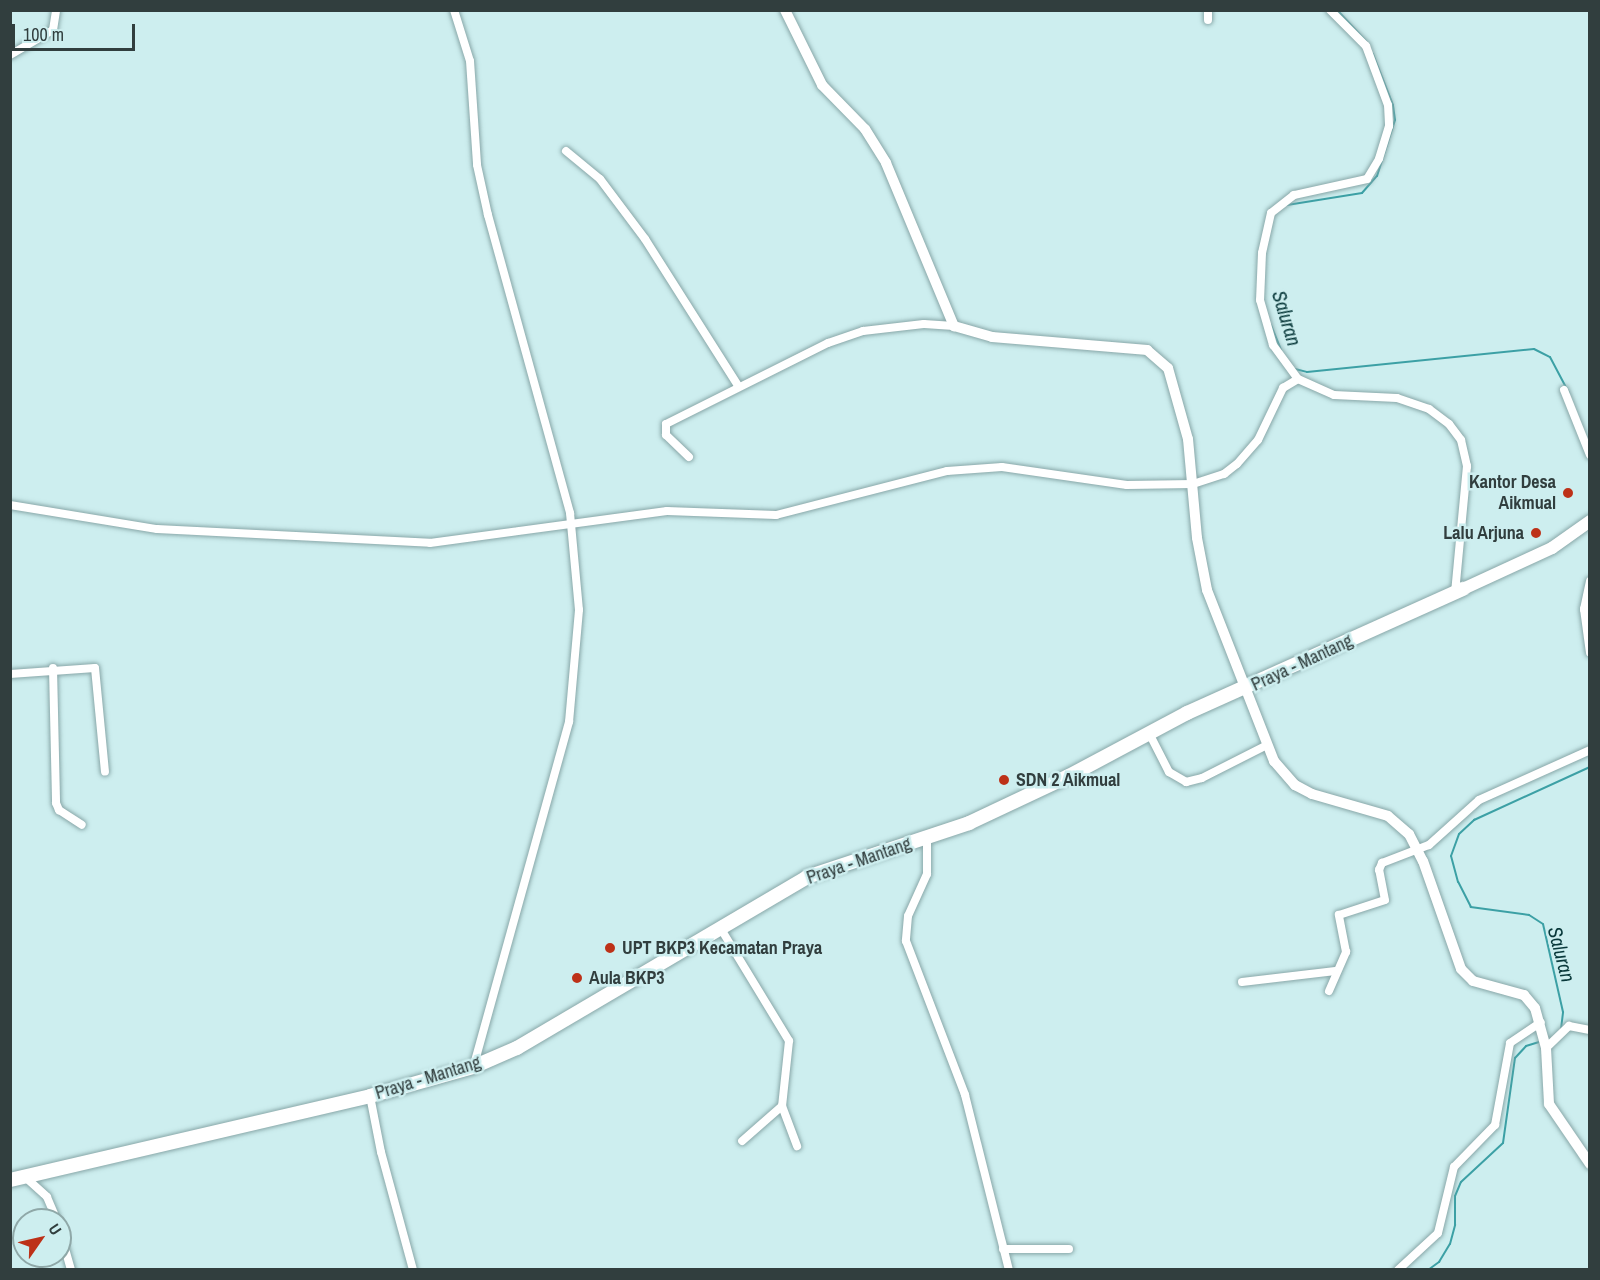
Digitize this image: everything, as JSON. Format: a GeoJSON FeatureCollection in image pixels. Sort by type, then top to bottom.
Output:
{"type":"FeatureCollection","features":[{"type":"Feature","properties":{"kind":"main road","name":"Praya - Mantang"},"geometry":{"type":"LineString","coordinates":[[17,1178],[370,1096],[473,1067],[517,1048],[721,930],[807,877],[969,823],[1186,713],[1247,689],[1552,548],[1590,521]]}},
{"type":"Feature","properties":{"kind":"street"},"geometry":{"type":"LineString","coordinates":[[10,55],[51,32],[56,10]]}},
{"type":"Feature","properties":{"kind":"street"},"geometry":{"type":"LineString","coordinates":[[454,10],[470,61],[477,165],[488,215],[572,523],[579,610],[569,722],[473,1067]]}},
{"type":"Feature","properties":{"kind":"street"},"geometry":{"type":"LineString","coordinates":[[785,10],[822,85],[865,129],[886,163],[954,326]]}},
{"type":"Feature","properties":{"kind":"street"},"geometry":{"type":"LineString","coordinates":[[1330,10],[1366,46],[1388,105],[1389,126],[1379,159],[1367,179],[1294,195],[1276,206],[1266,222],[1260,300],[1273,345],[1298,379],[1334,395],[1397,398],[1429,409],[1449,424],[1461,440],[1467,466],[1465,589]]}},
{"type":"Feature","properties":{"kind":"street"},"geometry":{"type":"LineString","coordinates":[[566,151],[600,179],[632,222],[739,387]]}},
{"type":"Feature","properties":{"kind":"street"},"geometry":{"type":"LineString","coordinates":[[689,458],[666,435],[666,424],[847,336],[916,325],[954,326],[993,338],[1147,350],[1159,357],[1174,380],[1193,484],[1197,537],[1207,590],[1216,621],[1247,689],[1274,761],[1295,785],[1312,794],[1388,816],[1399,822],[1418,851],[1461,969],[1473,981],[1524,995],[1544,1036],[1549,1104],[1590,1164]]}},
{"type":"Feature","properties":{"kind":"street"},"geometry":{"type":"LineString","coordinates":[[10,505],[157,529],[429,543],[667,511],[776,515],[894,482],[947,471],[991,468],[1127,485],[1193,484],[1224,474],[1237,464],[1258,440],[1283,388],[1298,379]]}},
{"type":"Feature","properties":{"kind":"street"},"geometry":{"type":"LineString","coordinates":[[1564,390],[1590,455]]}},
{"type":"Feature","properties":{"kind":"street"},"geometry":{"type":"LineString","coordinates":[[1590,580],[1584,609],[1590,653]]}},
{"type":"Feature","properties":{"kind":"street"},"geometry":{"type":"LineString","coordinates":[[10,674],[53,668],[96,669],[105,772]]}},
{"type":"Feature","properties":{"kind":"street"},"geometry":{"type":"LineString","coordinates":[[53,668],[56,803],[59,810],[81,825]]}},
{"type":"Feature","properties":{"kind":"street"},"geometry":{"type":"LineString","coordinates":[[1149,733],[1168,772],[1186,782],[1202,778],[1267,745]]}},
{"type":"Feature","properties":{"kind":"street"},"geometry":{"type":"LineString","coordinates":[[1329,991],[1335,971],[1346,952],[1339,915],[1383,902],[1386,897],[1379,866],[1418,851],[1441,837],[1479,800],[1590,750]]}},
{"type":"Feature","properties":{"kind":"street"},"geometry":{"type":"LineString","coordinates":[[927,837],[927,874],[908,916],[906,941],[965,1095],[1008,1269]]}},
{"type":"Feature","properties":{"kind":"street"},"geometry":{"type":"LineString","coordinates":[[721,930],[788,1037],[782,1106],[797,1146]]}},
{"type":"Feature","properties":{"kind":"street"},"geometry":{"type":"LineString","coordinates":[[1242,982],[1335,971]]}},
{"type":"Feature","properties":{"kind":"street"},"geometry":{"type":"LineString","coordinates":[[1398,1269],[1438,1233],[1454,1167],[1495,1125],[1510,1043],[1544,1036],[1569,1026],[1590,1030]]}},
{"type":"Feature","properties":{"kind":"street"},"geometry":{"type":"LineString","coordinates":[[370,1096],[381,1152],[413,1269]]}},
{"type":"Feature","properties":{"kind":"street"},"geometry":{"type":"LineString","coordinates":[[742,1141],[782,1106]]}},
{"type":"Feature","properties":{"kind":"street"},"geometry":{"type":"LineString","coordinates":[[17,1178],[47,1197],[52,1208]]}},
{"type":"Feature","properties":{"kind":"street"},"geometry":{"type":"LineString","coordinates":[[1003,1249],[1069,1249]]}},
{"type":"Feature","properties":{"kind":"waterway","name":"Saluran"},"geometry":{"type":"LineString","coordinates":[[1337,10],[1366,41]]}},
{"type":"Feature","properties":{"kind":"waterway","name":"Saluran"},"geometry":{"type":"LineString","coordinates":[[1287,205],[1362,193],[1377,176],[1395,120],[1393,105],[1373,54]]}},
{"type":"Feature","properties":{"kind":"waterway","name":"Saluran"},"geometry":{"type":"LineString","coordinates":[[1271,325],[1281,350]]}},
{"type":"Feature","properties":{"kind":"waterway","name":"Saluran"},"geometry":{"type":"LineString","coordinates":[[1295,369],[1307,372],[1534,349],[1550,357],[1569,393]]}},
{"type":"Feature","properties":{"kind":"waterway","name":"Saluran"},"geometry":{"type":"LineString","coordinates":[[1561,1029],[1563,1012],[1543,924],[1529,915],[1471,907],[1458,882],[1451,856],[1459,834],[1474,820],[1590,767]]}},
{"type":"Feature","properties":{"kind":"waterway","name":"Saluran"},"geometry":{"type":"LineString","coordinates":[[1428,1270],[1439,1262],[1450,1244],[1455,1225],[1455,1196],[1461,1182],[1503,1143],[1515,1058],[1526,1046],[1542,1041]]}},
{"type":"Feature","properties":{"kind":"place","name":"Kantor Desa Aikmual"},"geometry":{"type":"Point","coordinates":[1568,493]}},
{"type":"Feature","properties":{"kind":"place","name":"Lalu Arjuna"},"geometry":{"type":"Point","coordinates":[1536,533]}},
{"type":"Feature","properties":{"kind":"place","name":"SDN 2 Aikmual"},"geometry":{"type":"Point","coordinates":[1004,780]}},
{"type":"Feature","properties":{"kind":"place","name":"UPT BKP3 Kecamatan Praya"},"geometry":{"type":"Point","coordinates":[610,948]}},
{"type":"Feature","properties":{"kind":"place","name":"Aula BKP3"},"geometry":{"type":"Point","coordinates":[577,978]}}]}
